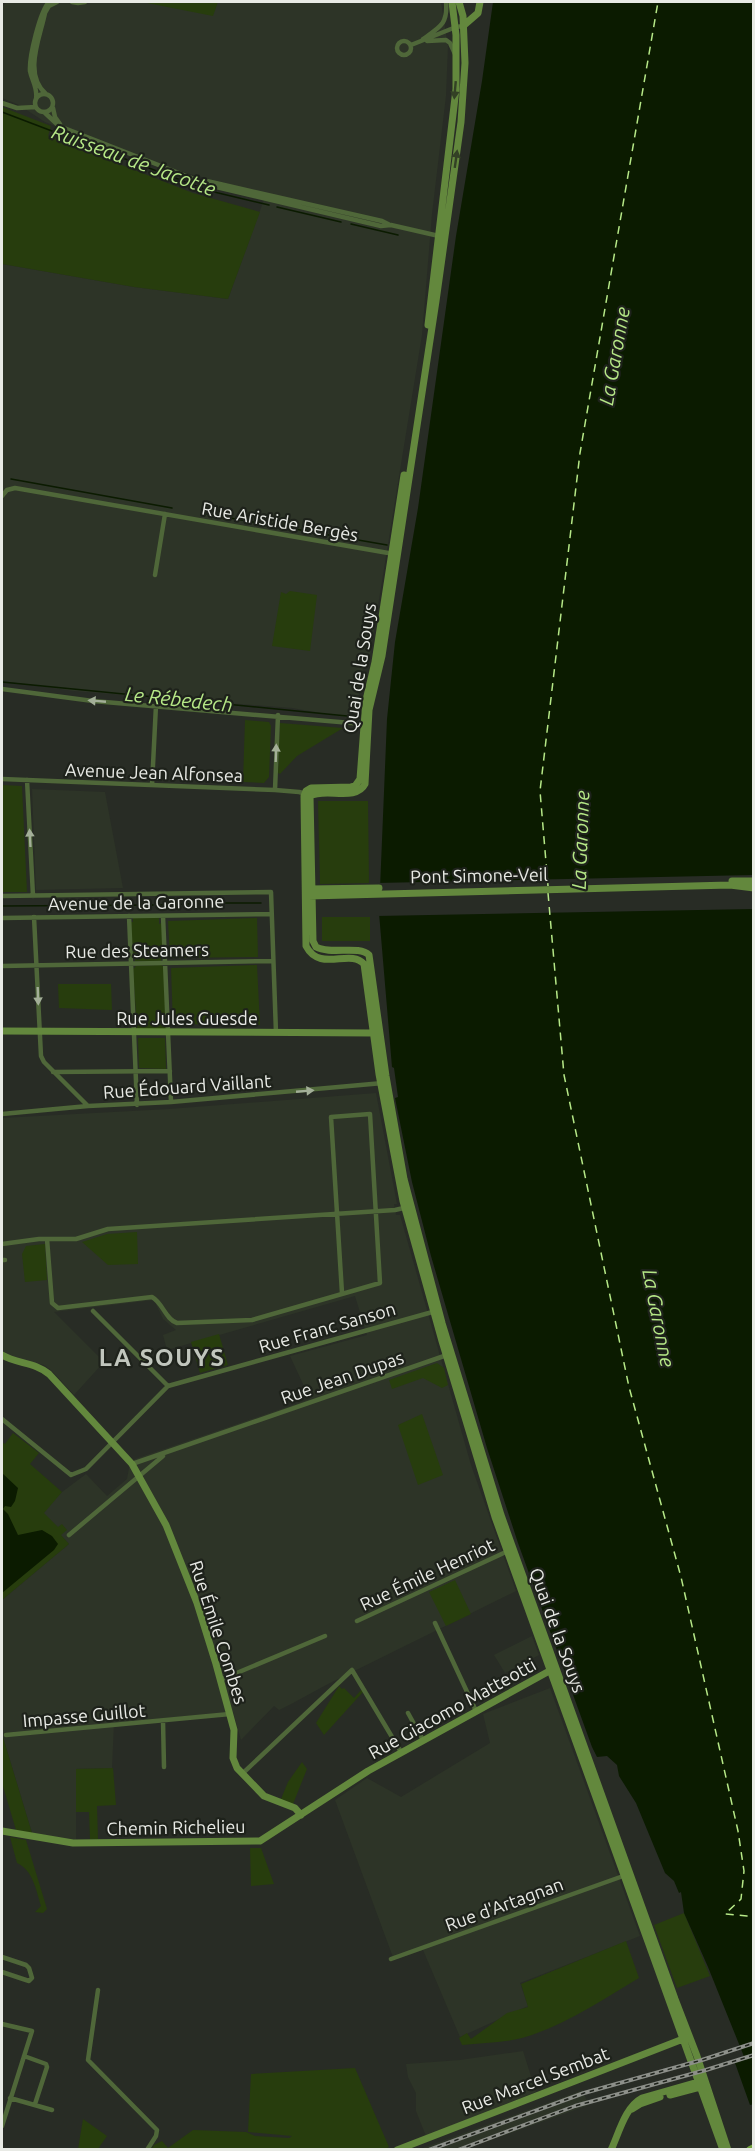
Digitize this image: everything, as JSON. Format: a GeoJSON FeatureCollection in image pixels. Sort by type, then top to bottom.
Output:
{"type":"FeatureCollection","features":[{"type":"Feature","properties":{"kind":"main road"},"geometry":{"type":"LineString","coordinates":[[442,236],[460,27],[452,2]]}},
{"type":"Feature","properties":{"kind":"main road"},"geometry":{"type":"LineString","coordinates":[[442,236],[465,85],[459,2]]}},
{"type":"Feature","properties":{"kind":"main road"},"geometry":{"type":"LineString","coordinates":[[460,27],[478,13],[480,2]]}},
{"type":"Feature","properties":{"kind":"main road","name":"Quai de la Souys"},"geometry":{"type":"LineString","coordinates":[[308,795],[356,792],[361,790],[365,784],[369,710],[382,656],[394,554],[442,236]]}},
{"type":"Feature","properties":{"kind":"main road","name":"Quai de la Souys"},"geometry":{"type":"LineString","coordinates":[[384,1083],[385,1065],[378,1041],[364,964],[358,959],[320,959],[310,953],[305,940],[309,892],[308,795],[311,788],[351,787],[358,783],[361,774],[363,724],[394,554]]}},
{"type":"Feature","properties":{"kind":"main road","name":"Pont Simone-Veil"},"geometry":{"type":"LineString","coordinates":[[329,892],[753,881]]}},
{"type":"Feature","properties":{"kind":"main road","name":"Pont Simone-Veil"},"geometry":{"type":"LineString","coordinates":[[309,892],[730,885],[753,888]]}},
{"type":"Feature","properties":{"kind":"main road","name":"Quai de la Souys"},"geometry":{"type":"LineString","coordinates":[[376,1030],[408,1207],[448,1354],[510,1550],[686,2036],[697,2056],[702,2084]]}},
{"type":"Feature","properties":{"kind":"main road","name":"Rue Jules Guesde"},"geometry":{"type":"LineString","coordinates":[[2,1031],[276,1033],[376,1030]]}},
{"type":"Feature","properties":{"kind":"main road","name":"Rue Émile Combes"},"geometry":{"type":"LineString","coordinates":[[3,1358],[44,1369],[113,1442],[140,1476],[166,1525],[197,1603],[234,1730],[233,1758],[242,1774],[264,1796],[295,1808],[301,1815]]}},
{"type":"Feature","properties":{"kind":"main road","name":"Rue Giacomo Matteotti"},"geometry":{"type":"LineString","coordinates":[[368,1771],[553,1669]]}},
{"type":"Feature","properties":{"kind":"main road","name":"Chemin Richelieu"},"geometry":{"type":"LineString","coordinates":[[2,1831],[73,1843],[253,1842],[263,1840],[368,1771]]}},
{"type":"Feature","properties":{"kind":"main road"},"geometry":{"type":"LineString","coordinates":[[686,2036],[723,2150]]}},
{"type":"Feature","properties":{"kind":"main road","name":"Rue Marcel Sembat"},"geometry":{"type":"LineString","coordinates":[[397,2150],[686,2036]]}},
{"type":"Feature","properties":{"kind":"main road"},"geometry":{"type":"LineString","coordinates":[[611,2150],[632,2105],[642,2097],[702,2084]]}},
{"type":"Feature","properties":{"kind":"main road"},"geometry":{"type":"LineString","coordinates":[[702,2084],[728,2150]]}},
{"type":"Feature","properties":{"kind":"street"},"geometry":{"type":"LineString","coordinates":[[50,2],[42,12],[30,66],[37,90],[36,107],[56,124],[201,180],[442,236]]}},
{"type":"Feature","properties":{"kind":"street"},"geometry":{"type":"LineString","coordinates":[[57,2],[49,6],[45,13],[34,67],[40,88],[53,100],[56,120],[65,128]]}},
{"type":"Feature","properties":{"kind":"street"},"geometry":{"type":"LineString","coordinates":[[72,2],[85,2]]}},
{"type":"Feature","properties":{"kind":"street"},"geometry":{"type":"LineString","coordinates":[[418,42],[444,22],[447,13],[446,2]]}},
{"type":"Feature","properties":{"kind":"street"},"geometry":{"type":"LineString","coordinates":[[411,45],[460,27]]}},
{"type":"Feature","properties":{"kind":"street"},"geometry":{"type":"LineString","coordinates":[[418,42],[446,40],[450,43],[457,60]]}},
{"type":"Feature","properties":{"kind":"street"},"geometry":{"type":"LineString","coordinates":[[36,99],[46,94]]}},
{"type":"Feature","properties":{"kind":"street"},"geometry":{"type":"LineString","coordinates":[[2,103],[20,109],[36,107]]}},
{"type":"Feature","properties":{"kind":"street"},"geometry":{"type":"LineString","coordinates":[[44,112],[53,107]]}},
{"type":"Feature","properties":{"kind":"street","name":"Rue Aristide Bergès"},"geometry":{"type":"LineString","coordinates":[[3,494],[15,488],[394,554]]}},
{"type":"Feature","properties":{"kind":"street"},"geometry":{"type":"LineString","coordinates":[[155,575],[165,514]]}},
{"type":"Feature","properties":{"kind":"street"},"geometry":{"type":"LineString","coordinates":[[2,689],[93,701],[363,724]]}},
{"type":"Feature","properties":{"kind":"street"},"geometry":{"type":"LineString","coordinates":[[152,785],[156,705]]}},
{"type":"Feature","properties":{"kind":"street"},"geometry":{"type":"LineString","coordinates":[[275,790],[278,716]]}},
{"type":"Feature","properties":{"kind":"street","name":"Avenue Jean Alfonsea"},"geometry":{"type":"LineString","coordinates":[[2,779],[275,790],[308,795]]}},
{"type":"Feature","properties":{"kind":"street"},"geometry":{"type":"LineString","coordinates":[[27,780],[33,896]]}},
{"type":"Feature","properties":{"kind":"street","name":"Avenue de la Garonne"},"geometry":{"type":"LineString","coordinates":[[2,896],[271,892],[271,914],[2,918]]}},
{"type":"Feature","properties":{"kind":"street"},"geometry":{"type":"LineString","coordinates":[[271,914],[276,1033]]}},
{"type":"Feature","properties":{"kind":"street"},"geometry":{"type":"LineString","coordinates":[[129,916],[137,1105]]}},
{"type":"Feature","properties":{"kind":"street"},"geometry":{"type":"LineString","coordinates":[[163,916],[171,1102]]}},
{"type":"Feature","properties":{"kind":"street","name":"Rue Édouard Vaillant"},"geometry":{"type":"LineString","coordinates":[[34,917],[41,1056],[53,1072],[88,1106],[137,1105],[384,1083]]}},
{"type":"Feature","properties":{"kind":"street","name":"Rue des Steamers"},"geometry":{"type":"LineString","coordinates":[[2,966],[273,961]]}},
{"type":"Feature","properties":{"kind":"street"},"geometry":{"type":"LineString","coordinates":[[53,1072],[170,1071]]}},
{"type":"Feature","properties":{"kind":"street"},"geometry":{"type":"LineString","coordinates":[[2,1114],[88,1106]]}},
{"type":"Feature","properties":{"kind":"street"},"geometry":{"type":"LineString","coordinates":[[47,1239],[52,1303],[58,1308],[152,1297],[156,1299],[172,1322],[252,1320],[380,1283],[370,1114],[331,1117],[342,1293]]}},
{"type":"Feature","properties":{"kind":"street"},"geometry":{"type":"LineString","coordinates":[[2,1244],[47,1239],[76,1239],[108,1229],[395,1210],[408,1207]]}},
{"type":"Feature","properties":{"kind":"street"},"geometry":{"type":"LineString","coordinates":[[2,1419],[71,1475],[87,1469],[168,1386],[93,1311]]}},
{"type":"Feature","properties":{"kind":"street","name":"Rue Franc Sanson"},"geometry":{"type":"LineString","coordinates":[[168,1386],[436,1311]]}},
{"type":"Feature","properties":{"kind":"street","name":"Rue Jean Dupas"},"geometry":{"type":"LineString","coordinates":[[132,1464],[448,1354]]}},
{"type":"Feature","properties":{"kind":"street"},"geometry":{"type":"LineString","coordinates":[[69,1535],[166,1453]]}},
{"type":"Feature","properties":{"kind":"street","name":"Rue Émile Henriot"},"geometry":{"type":"LineString","coordinates":[[357,1621],[510,1550]]}},
{"type":"Feature","properties":{"kind":"street"},"geometry":{"type":"LineString","coordinates":[[435,1623],[476,1711]]}},
{"type":"Feature","properties":{"kind":"street"},"geometry":{"type":"LineString","coordinates":[[220,1680],[325,1636]]}},
{"type":"Feature","properties":{"kind":"street"},"geometry":{"type":"LineString","coordinates":[[242,1774],[352,1670],[401,1752]]}},
{"type":"Feature","properties":{"kind":"street"},"geometry":{"type":"LineString","coordinates":[[408,1713],[423,1740]]}},
{"type":"Feature","properties":{"kind":"street","name":"Impasse Guillot"},"geometry":{"type":"LineString","coordinates":[[6,1735],[230,1714]]}},
{"type":"Feature","properties":{"kind":"street","name":"Impasse Guillot"},"geometry":{"type":"LineString","coordinates":[[163,1721],[164,1767]]}},
{"type":"Feature","properties":{"kind":"street","name":"Rue d'Artagnan"},"geometry":{"type":"LineString","coordinates":[[392,1959],[627,1875]]}},
{"type":"Feature","properties":{"kind":"street"},"geometry":{"type":"LineString","coordinates":[[2,1957],[26,1965],[32,1978],[29,1981],[2,1972]]}},
{"type":"Feature","properties":{"kind":"street"},"geometry":{"type":"LineString","coordinates":[[98,1990],[88,2060],[157,2130],[147,2150]]}},
{"type":"Feature","properties":{"kind":"street"},"geometry":{"type":"LineString","coordinates":[[2,2024],[32,2031],[2,2126]]}},
{"type":"Feature","properties":{"kind":"street"},"geometry":{"type":"LineString","coordinates":[[24,2056],[46,2064],[47,2067],[35,2104]]}},
{"type":"Feature","properties":{"kind":"street"},"geometry":{"type":"LineString","coordinates":[[10,2098],[52,2110]]}},
{"type":"Feature","properties":{"kind":"shaded area"},"geometry":{"type":"Polygon","coordinates":[[[7,2],[441,2],[448,46],[446,96],[432,214],[422,335],[370,655],[365,655],[355,719],[292,708],[74,691],[2,681],[2,264],[134,287],[228,299],[266,194],[120,152],[45,122],[19,105],[2,98],[2,7],[7,2]]]}},
{"type":"Feature","properties":{"kind":"shaded area"},"geometry":{"type":"Polygon","coordinates":[[[32,789],[105,792],[123,888],[36,890],[32,789]]]}},
{"type":"Feature","properties":{"kind":"shaded area"},"geometry":{"type":"Polygon","coordinates":[[[376,1093],[397,1204],[394,1204],[396,1215],[400,1215],[471,1465],[516,1591],[279,1710],[274,1706],[241,1740],[233,1712],[114,1723],[112,1768],[76,1769],[76,1840],[32,1833],[2,1734],[2,1600],[69,1544],[40,1513],[86,1474],[107,1496],[127,1479],[129,1468],[135,1459],[310,1399],[290,1356],[367,1335],[355,1296],[167,1350],[163,1335],[176,1330],[163,1319],[154,1300],[54,1312],[104,1362],[74,1395],[44,1365],[14,1358],[2,1352],[2,1118],[169,1109],[376,1093]]]}},
{"type":"Feature","properties":{"kind":"shaded area"},"geometry":{"type":"Polygon","coordinates":[[[532,1636],[539,1655],[505,1673],[494,1655],[532,1636]]]}},
{"type":"Feature","properties":{"kind":"shaded area"},"geometry":{"type":"Polygon","coordinates":[[[550,1688],[640,1936],[520,1983],[528,2006],[460,2037],[423,1950],[394,1960],[335,1800],[367,1778],[401,1797],[490,1743],[483,1714],[550,1688]]]}},
{"type":"Feature","properties":{"kind":"shaded area"},"geometry":{"type":"Polygon","coordinates":[[[523,2051],[536,2092],[426,2136],[416,2111],[416,2093],[408,2077],[406,2064],[460,2060],[523,2051]]]}},
{"type":"Feature","properties":{"kind":"shaded area"},"geometry":{"type":"Polygon","coordinates":[[[583,2090],[588,2105],[586,2106],[466,2149],[420,2149],[583,2090]]]}},
{"type":"Feature","properties":{"kind":"green space"},"geometry":{"type":"Polygon","coordinates":[[[142,2],[218,2],[213,16],[142,2]]]}},
{"type":"Feature","properties":{"kind":"green space"},"geometry":{"type":"Polygon","coordinates":[[[2,107],[51,126],[48,136],[193,193],[260,212],[228,299],[134,287],[2,264],[2,107]]]}},
{"type":"Feature","properties":{"kind":"green space"},"geometry":{"type":"Polygon","coordinates":[[[290,591],[317,595],[310,651],[272,646],[281,592],[286,594],[290,591]]]}},
{"type":"Feature","properties":{"kind":"green space"},"geometry":{"type":"Polygon","coordinates":[[[245,720],[269,722],[271,726],[269,777],[264,783],[243,782],[245,720]]]}},
{"type":"Feature","properties":{"kind":"green space"},"geometry":{"type":"Polygon","coordinates":[[[280,723],[343,728],[297,756],[280,774],[278,773],[280,723]]]}},
{"type":"Feature","properties":{"kind":"green space"},"geometry":{"type":"Polygon","coordinates":[[[2,785],[22,786],[27,892],[2,892],[2,785]]]}},
{"type":"Feature","properties":{"kind":"green space"},"geometry":{"type":"Polygon","coordinates":[[[318,801],[368,801],[369,883],[320,884],[318,801]]]}},
{"type":"Feature","properties":{"kind":"green space"},"geometry":{"type":"Polygon","coordinates":[[[133,917],[159,918],[159,924],[162,923],[164,955],[161,955],[161,961],[135,961],[133,958],[131,922],[133,922],[133,917]]]}},
{"type":"Feature","properties":{"kind":"green space"},"geometry":{"type":"Polygon","coordinates":[[[322,917],[370,917],[370,941],[322,941],[322,917]]]}},
{"type":"Feature","properties":{"kind":"green space"},"geometry":{"type":"Polygon","coordinates":[[[257,918],[258,957],[170,958],[168,921],[257,918]]]}},
{"type":"Feature","properties":{"kind":"green space"},"geometry":{"type":"Polygon","coordinates":[[[161,965],[164,967],[166,1029],[137,1029],[133,969],[136,966],[161,965]]]}},
{"type":"Feature","properties":{"kind":"green space"},"geometry":{"type":"Polygon","coordinates":[[[257,965],[260,1025],[173,1024],[171,968],[257,965]]]}},
{"type":"Feature","properties":{"kind":"green space"},"geometry":{"type":"Polygon","coordinates":[[[58,984],[111,984],[112,1010],[59,1008],[58,984]]]}},
{"type":"Feature","properties":{"kind":"green space"},"geometry":{"type":"Polygon","coordinates":[[[138,1038],[165,1038],[166,1069],[139,1068],[138,1038]]]}},
{"type":"Feature","properties":{"kind":"green space"},"geometry":{"type":"Polygon","coordinates":[[[137,1232],[138,1264],[108,1265],[82,1242],[107,1234],[137,1232]]]}},
{"type":"Feature","properties":{"kind":"green space"},"geometry":{"type":"Polygon","coordinates":[[[45,1244],[47,1280],[25,1282],[22,1254],[26,1246],[45,1244]]]}},
{"type":"Feature","properties":{"kind":"green space"},"geometry":{"type":"Polygon","coordinates":[[[219,1334],[228,1365],[200,1373],[191,1342],[219,1334]]]}},
{"type":"Feature","properties":{"kind":"green space"},"geometry":{"type":"Polygon","coordinates":[[[437,1363],[444,1368],[448,1385],[442,1388],[423,1378],[392,1389],[389,1380],[437,1363]]]}},
{"type":"Feature","properties":{"kind":"green space"},"geometry":{"type":"Polygon","coordinates":[[[422,1414],[443,1475],[418,1485],[398,1425],[422,1414]]]}},
{"type":"Feature","properties":{"kind":"green space"},"geometry":{"type":"Polygon","coordinates":[[[13,1433],[39,1453],[30,1464],[62,1492],[44,1513],[58,1527],[62,1524],[67,1530],[61,1535],[69,1544],[2,1600],[2,1442],[5,1444],[13,1433]]]}},
{"type":"Feature","properties":{"kind":"green space"},"geometry":{"type":"Polygon","coordinates":[[[455,1580],[471,1614],[446,1626],[429,1592],[455,1580]]]}},
{"type":"Feature","properties":{"kind":"green space"},"geometry":{"type":"Polygon","coordinates":[[[339,1686],[354,1698],[362,1689],[363,1692],[324,1735],[316,1723],[339,1686]]]}},
{"type":"Feature","properties":{"kind":"green space"},"geometry":{"type":"Polygon","coordinates":[[[2,1734],[32,1833],[16,1830],[2,1783],[2,1734]]]}},
{"type":"Feature","properties":{"kind":"green space"},"geometry":{"type":"Polygon","coordinates":[[[302,1762],[307,1769],[293,1804],[281,1799],[288,1782],[302,1762]]]}},
{"type":"Feature","properties":{"kind":"green space"},"geometry":{"type":"Polygon","coordinates":[[[113,1768],[116,1805],[97,1806],[98,1839],[90,1839],[89,1812],[76,1812],[76,1769],[113,1768]]]}},
{"type":"Feature","properties":{"kind":"green space"},"geometry":{"type":"Polygon","coordinates":[[[10,1837],[26,1840],[47,1909],[43,1913],[35,1912],[41,1906],[35,1887],[27,1870],[17,1863],[10,1837]]]}},
{"type":"Feature","properties":{"kind":"green space"},"geometry":{"type":"Polygon","coordinates":[[[250,1848],[261,1848],[274,1884],[251,1886],[250,1848]]]}},
{"type":"Feature","properties":{"kind":"green space"},"geometry":{"type":"Polygon","coordinates":[[[684,1913],[710,1976],[677,1988],[654,1925],[684,1913]]]}},
{"type":"Feature","properties":{"kind":"green space"},"geometry":{"type":"Polygon","coordinates":[[[626,1941],[639,1978],[582,2012],[538,2033],[507,2041],[462,2045],[459,2038],[467,2033],[471,2039],[507,2013],[528,2007],[521,1984],[626,1941]]]}},
{"type":"Feature","properties":{"kind":"green space"},"geometry":{"type":"Polygon","coordinates":[[[355,2068],[389,2147],[383,2150],[151,2149],[162,2141],[168,2148],[193,2130],[246,2132],[255,2136],[289,2138],[292,2136],[248,2132],[251,2074],[355,2068]]]}},
{"type":"Feature","properties":{"kind":"green space"},"geometry":{"type":"Polygon","coordinates":[[[83,2119],[107,2136],[98,2149],[78,2149],[83,2119]]]}},
{"type":"Feature","properties":{"kind":"water","name":"La Garonne"},"geometry":{"type":"Polygon","coordinates":[[[493,2],[753,2],[754,2104],[750,2105],[735,2063],[745,2059],[684,1913],[681,1892],[679,1893],[674,1881],[665,1873],[636,1803],[619,1776],[617,1765],[607,1756],[597,1757],[592,1747],[518,1543],[487,1448],[431,1256],[412,1182],[395,1098],[398,1097],[392,1067],[379,913],[387,719],[395,642],[418,508],[456,236],[493,2]]]}},
{"type":"Feature","properties":{"kind":"water"},"geometry":{"type":"Polygon","coordinates":[[[2,1473],[18,1488],[11,1507],[5,1506],[3,1509],[8,1514],[18,1535],[42,1530],[52,1536],[58,1544],[54,1550],[2,1593],[2,1473]]]}},
{"type":"Feature","properties":{"kind":"pier"},"geometry":{"type":"Polygon","coordinates":[[[753,875],[753,909],[376,916],[376,883],[753,875]]]}},
{"type":"Feature","properties":{"kind":"waterway","name":"Ruisseau de Jacotte"},"geometry":{"type":"LineString","coordinates":[[2,112],[210,191],[269,205]]}},
{"type":"Feature","properties":{"kind":"waterway","name":"Ruisseau de Jacotte"},"geometry":{"type":"LineString","coordinates":[[277,207],[341,222]]}},
{"type":"Feature","properties":{"kind":"waterway","name":"Ruisseau de Jacotte"},"geometry":{"type":"LineString","coordinates":[[351,224],[398,235]]}},
{"type":"Feature","properties":{"kind":"waterway"},"geometry":{"type":"LineString","coordinates":[[11,479],[172,508]]}},
{"type":"Feature","properties":{"kind":"waterway"},"geometry":{"type":"LineString","coordinates":[[207,514],[387,545]]}},
{"type":"Feature","properties":{"kind":"waterway","name":"Le Rébedech"},"geometry":{"type":"LineString","coordinates":[[2,682],[357,717]]}},
{"type":"Feature","properties":{"kind":"waterway"},"geometry":{"type":"LineString","coordinates":[[161,905],[261,903]]}},
{"type":"Feature","properties":{"kind":"waterway"},"geometry":{"type":"LineString","coordinates":[[2,906],[153,905]]}},
{"type":"Feature","properties":{"kind":"ferry route"},"geometry":{"type":"LineString","coordinates":[[548,886],[540,791],[580,453],[658,2]]}},
{"type":"Feature","properties":{"kind":"ferry route"},"geometry":{"type":"LineString","coordinates":[[548,893],[564,1075],[629,1387],[681,1577],[738,1831],[744,1871],[741,1899],[725,1914],[747,1916],[754,1921]]}},
{"type":"Feature","properties":{"kind":"railway"},"geometry":{"type":"LineString","coordinates":[[429,2150],[584,2093],[754,2043]]}},
{"type":"Feature","properties":{"kind":"railway"},"geometry":{"type":"LineString","coordinates":[[458,2150],[575,2106],[754,2055]]}},
{"type":"Feature","properties":{"kind":"district","name":"LA SOUYS"},"geometry":{"type":"Point","coordinates":[162,1357]}}]}
